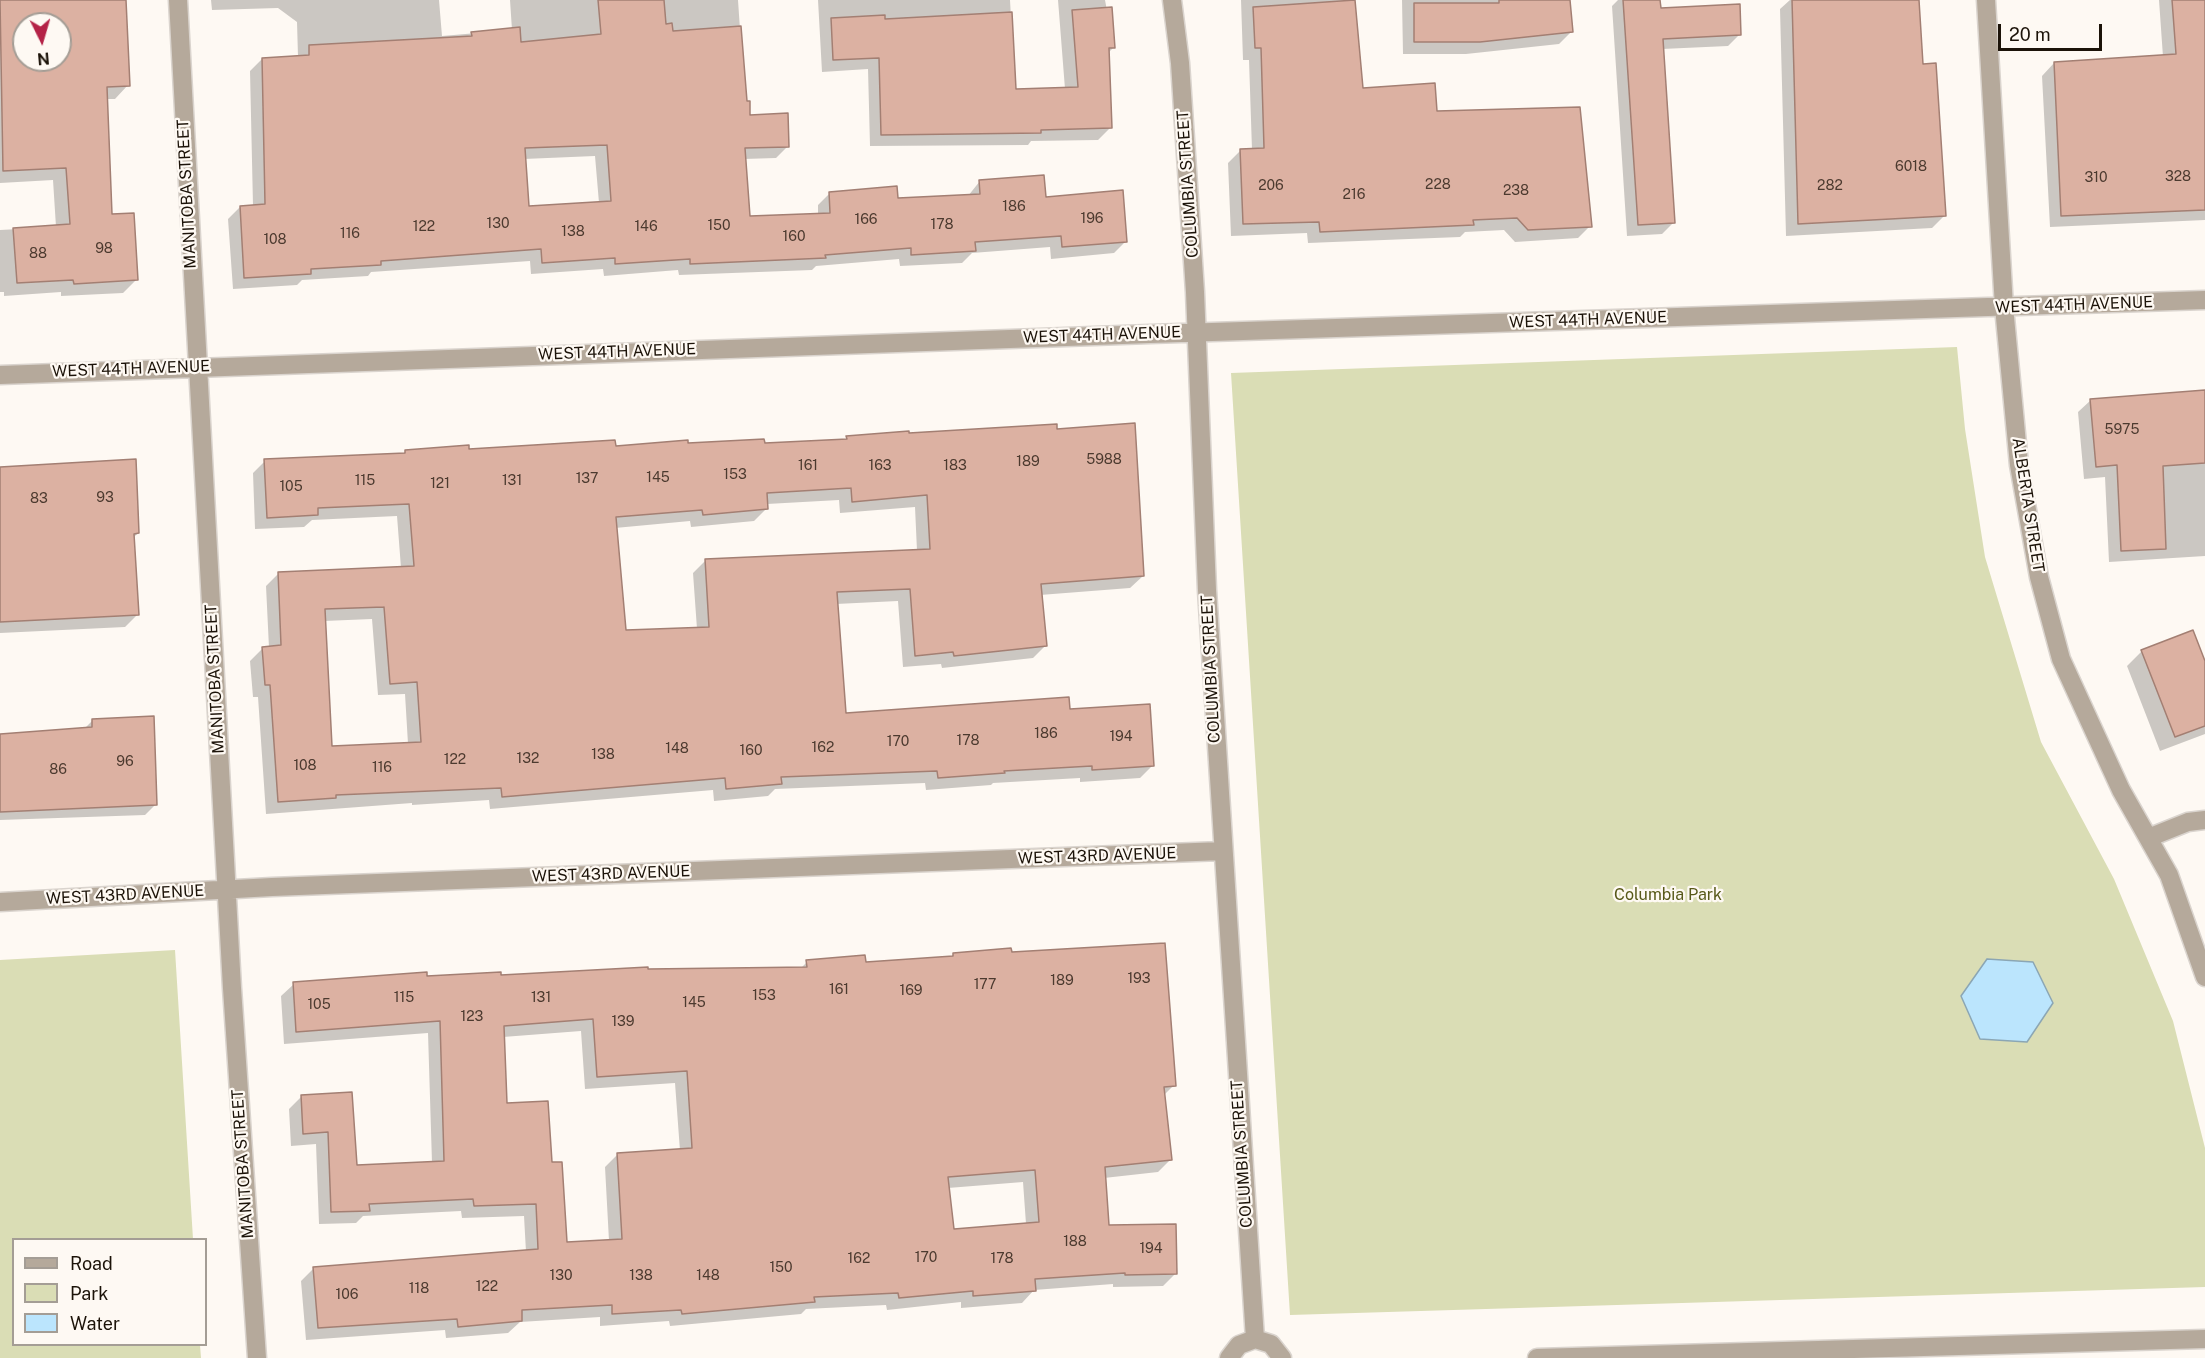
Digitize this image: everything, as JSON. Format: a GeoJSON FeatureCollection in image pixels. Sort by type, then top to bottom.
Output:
{"type":"FeatureCollection","features":[{"type":"Feature","properties":{"kind":"street","name":"MANITOBA STREET"},"geometry":{"type":"LineString","coordinates":[[178,0],[196,366],[257,1358]]}},
{"type":"Feature","properties":{"kind":"street","name":"COLUMBIA STREET"},"geometry":{"type":"LineString","coordinates":[[1172,0],[1180,63],[1197,332],[1207,590],[1222,852],[1255,1339]]}},
{"type":"Feature","properties":{"kind":"street","name":"ALBERTA STREET"},"geometry":{"type":"LineString","coordinates":[[1986,0],[2004,307],[2019,465],[2042,587],[2061,659],[2121,790],[2169,875],[2205,977]]}},
{"type":"Feature","properties":{"kind":"street","name":"WEST 44TH AVENUE"},"geometry":{"type":"LineString","coordinates":[[0,375],[196,366],[2205,300]]}},
{"type":"Feature","properties":{"kind":"street"},"geometry":{"type":"LineString","coordinates":[[2148,838],[2188,822],[2205,820]]}},
{"type":"Feature","properties":{"kind":"street","name":"WEST 43RD AVENUE"},"geometry":{"type":"LineString","coordinates":[[0,902],[227,889],[1222,852]]}},
{"type":"Feature","properties":{"kind":"street"},"geometry":{"type":"LineString","coordinates":[[1229,1358],[1239,1345],[1255,1339],[1271,1344],[1282,1358]]}},
{"type":"Feature","properties":{"kind":"street"},"geometry":{"type":"LineString","coordinates":[[1537,1358],[2205,1339]]}},
{"type":"Feature","properties":{"kind":"green space","name":"Columbia Park"},"geometry":{"type":"Polygon","coordinates":[[[1957,347],[1965,429],[1985,557],[2041,742],[2114,879],[2173,1021],[2205,1148],[2205,1287],[1290,1315],[1231,373],[1957,347]]]}},
{"type":"Feature","properties":{"kind":"green space"},"geometry":{"type":"Polygon","coordinates":[[[175,950],[193,1238],[12,1238],[12,1346],[200,1346],[201,1358],[0,1358],[0,960],[175,950]]]}},
{"type":"Feature","properties":{"kind":"water"},"geometry":{"type":"Polygon","coordinates":[[[1987,959],[2033,962],[2053,1003],[2027,1042],[1980,1039],[1961,996],[1987,959]]]}},
{"type":"Feature","properties":{"kind":"building"},"geometry":{"type":"Polygon","coordinates":[[[0,0],[126,0],[130,86],[107,87],[112,214],[134,213],[138,280],[74,284],[73,280],[17,283],[13,228],[70,224],[66,168],[3,171],[0,0]]]}},
{"type":"Feature","properties":{"kind":"building"},"geometry":{"type":"Polygon","coordinates":[[[598,0],[664,0],[666,24],[672,23],[673,31],[741,26],[750,115],[788,113],[789,147],[745,148],[750,216],[830,213],[829,192],[897,186],[898,198],[980,194],[979,180],[1044,175],[1046,197],[1123,190],[1127,242],[1062,247],[1061,236],[975,242],[976,251],[911,255],[911,248],[825,255],[826,258],[690,264],[690,259],[615,264],[615,258],[542,263],[541,249],[381,261],[381,265],[311,269],[311,274],[244,278],[240,206],[265,204],[262,58],[309,55],[309,45],[472,36],[471,32],[520,27],[521,42],[601,34],[598,0]],[[607,145],[525,148],[529,206],[611,201],[607,145]]]}},
{"type":"Feature","properties":{"kind":"building"},"geometry":{"type":"Polygon","coordinates":[[[1355,0],[1363,88],[1435,83],[1437,111],[1580,107],[1592,227],[1528,230],[1517,218],[1473,220],[1474,225],[1320,232],[1319,222],[1243,224],[1240,149],[1264,148],[1261,48],[1255,48],[1253,7],[1355,0]]]}},
{"type":"Feature","properties":{"kind":"building"},"geometry":{"type":"Polygon","coordinates":[[[1499,0],[1570,0],[1573,32],[1480,42],[1414,42],[1414,3],[1499,3],[1499,0]]]}},
{"type":"Feature","properties":{"kind":"building"},"geometry":{"type":"Polygon","coordinates":[[[1623,0],[1660,0],[1661,8],[1740,4],[1741,35],[1663,39],[1675,223],[1638,225],[1623,0]]]}},
{"type":"Feature","properties":{"kind":"building"},"geometry":{"type":"Polygon","coordinates":[[[1792,0],[1919,0],[1923,64],[1936,63],[1946,216],[1798,224],[1792,0]]]}},
{"type":"Feature","properties":{"kind":"building"},"geometry":{"type":"Polygon","coordinates":[[[2172,0],[2205,0],[2205,210],[2061,216],[2054,62],[2176,54],[2172,0]]]}},
{"type":"Feature","properties":{"kind":"building"},"geometry":{"type":"Polygon","coordinates":[[[1112,7],[1115,48],[1109,48],[1112,128],[1041,130],[1041,133],[881,135],[879,58],[833,60],[831,18],[885,15],[885,19],[1012,12],[1016,89],[1078,87],[1072,10],[1112,7]]]}},
{"type":"Feature","properties":{"kind":"building"},"geometry":{"type":"Polygon","coordinates":[[[2205,390],[2205,463],[2163,466],[2166,549],[2121,551],[2117,465],[2096,467],[2090,399],[2205,390]]]}},
{"type":"Feature","properties":{"kind":"building"},"geometry":{"type":"Polygon","coordinates":[[[1135,423],[1144,576],[1041,584],[1047,646],[954,656],[953,652],[915,656],[910,589],[837,592],[846,713],[1069,697],[1070,709],[1150,704],[1154,766],[1092,770],[1092,766],[1004,771],[1005,773],[938,778],[937,771],[781,777],[782,784],[726,789],[725,778],[502,797],[501,788],[336,795],[336,798],[278,802],[270,685],[265,685],[262,647],[281,645],[278,572],[414,566],[409,504],[318,508],[318,515],[267,518],[264,459],[405,453],[405,450],[469,445],[469,449],[615,440],[616,446],[688,440],[688,443],[764,439],[765,443],[847,439],[846,436],[909,431],[909,433],[1057,424],[1057,429],[1135,423]],[[851,488],[767,493],[768,509],[703,515],[702,510],[616,517],[626,630],[709,627],[705,559],[930,549],[927,495],[852,502],[851,488]],[[384,607],[325,609],[332,746],[421,742],[417,682],[390,684],[384,607]]]}},
{"type":"Feature","properties":{"kind":"building"},"geometry":{"type":"Polygon","coordinates":[[[136,459],[139,533],[134,534],[139,615],[0,622],[0,467],[136,459]]]}},
{"type":"Feature","properties":{"kind":"building"},"geometry":{"type":"Polygon","coordinates":[[[2193,630],[2205,661],[2205,726],[2175,737],[2141,650],[2193,630]]]}},
{"type":"Feature","properties":{"kind":"building"},"geometry":{"type":"Polygon","coordinates":[[[154,716],[157,805],[0,812],[0,734],[92,727],[92,719],[154,716]]]}},
{"type":"Feature","properties":{"kind":"building"},"geometry":{"type":"Polygon","coordinates":[[[1165,943],[1176,1086],[1164,1087],[1172,1160],[1105,1167],[1109,1225],[1176,1224],[1177,1274],[1125,1275],[1125,1273],[1035,1279],[1036,1291],[973,1296],[973,1291],[899,1298],[898,1293],[814,1297],[815,1302],[682,1314],[681,1310],[612,1314],[612,1305],[522,1310],[522,1321],[458,1327],[457,1319],[318,1328],[313,1267],[538,1249],[536,1204],[474,1206],[473,1199],[369,1204],[370,1211],[331,1212],[328,1132],[303,1134],[301,1095],[352,1092],[357,1165],[444,1161],[440,1021],[296,1032],[293,982],[427,972],[427,976],[501,972],[501,975],[648,967],[648,969],[807,967],[806,960],[865,955],[866,962],[953,956],[953,953],[1011,948],[1012,952],[1165,943]],[[593,1019],[504,1026],[507,1103],[548,1101],[552,1162],[562,1162],[567,1242],[622,1239],[617,1153],[692,1148],[687,1071],[597,1077],[593,1019]],[[1035,1170],[948,1177],[954,1229],[1039,1222],[1035,1170]]]}}]}
